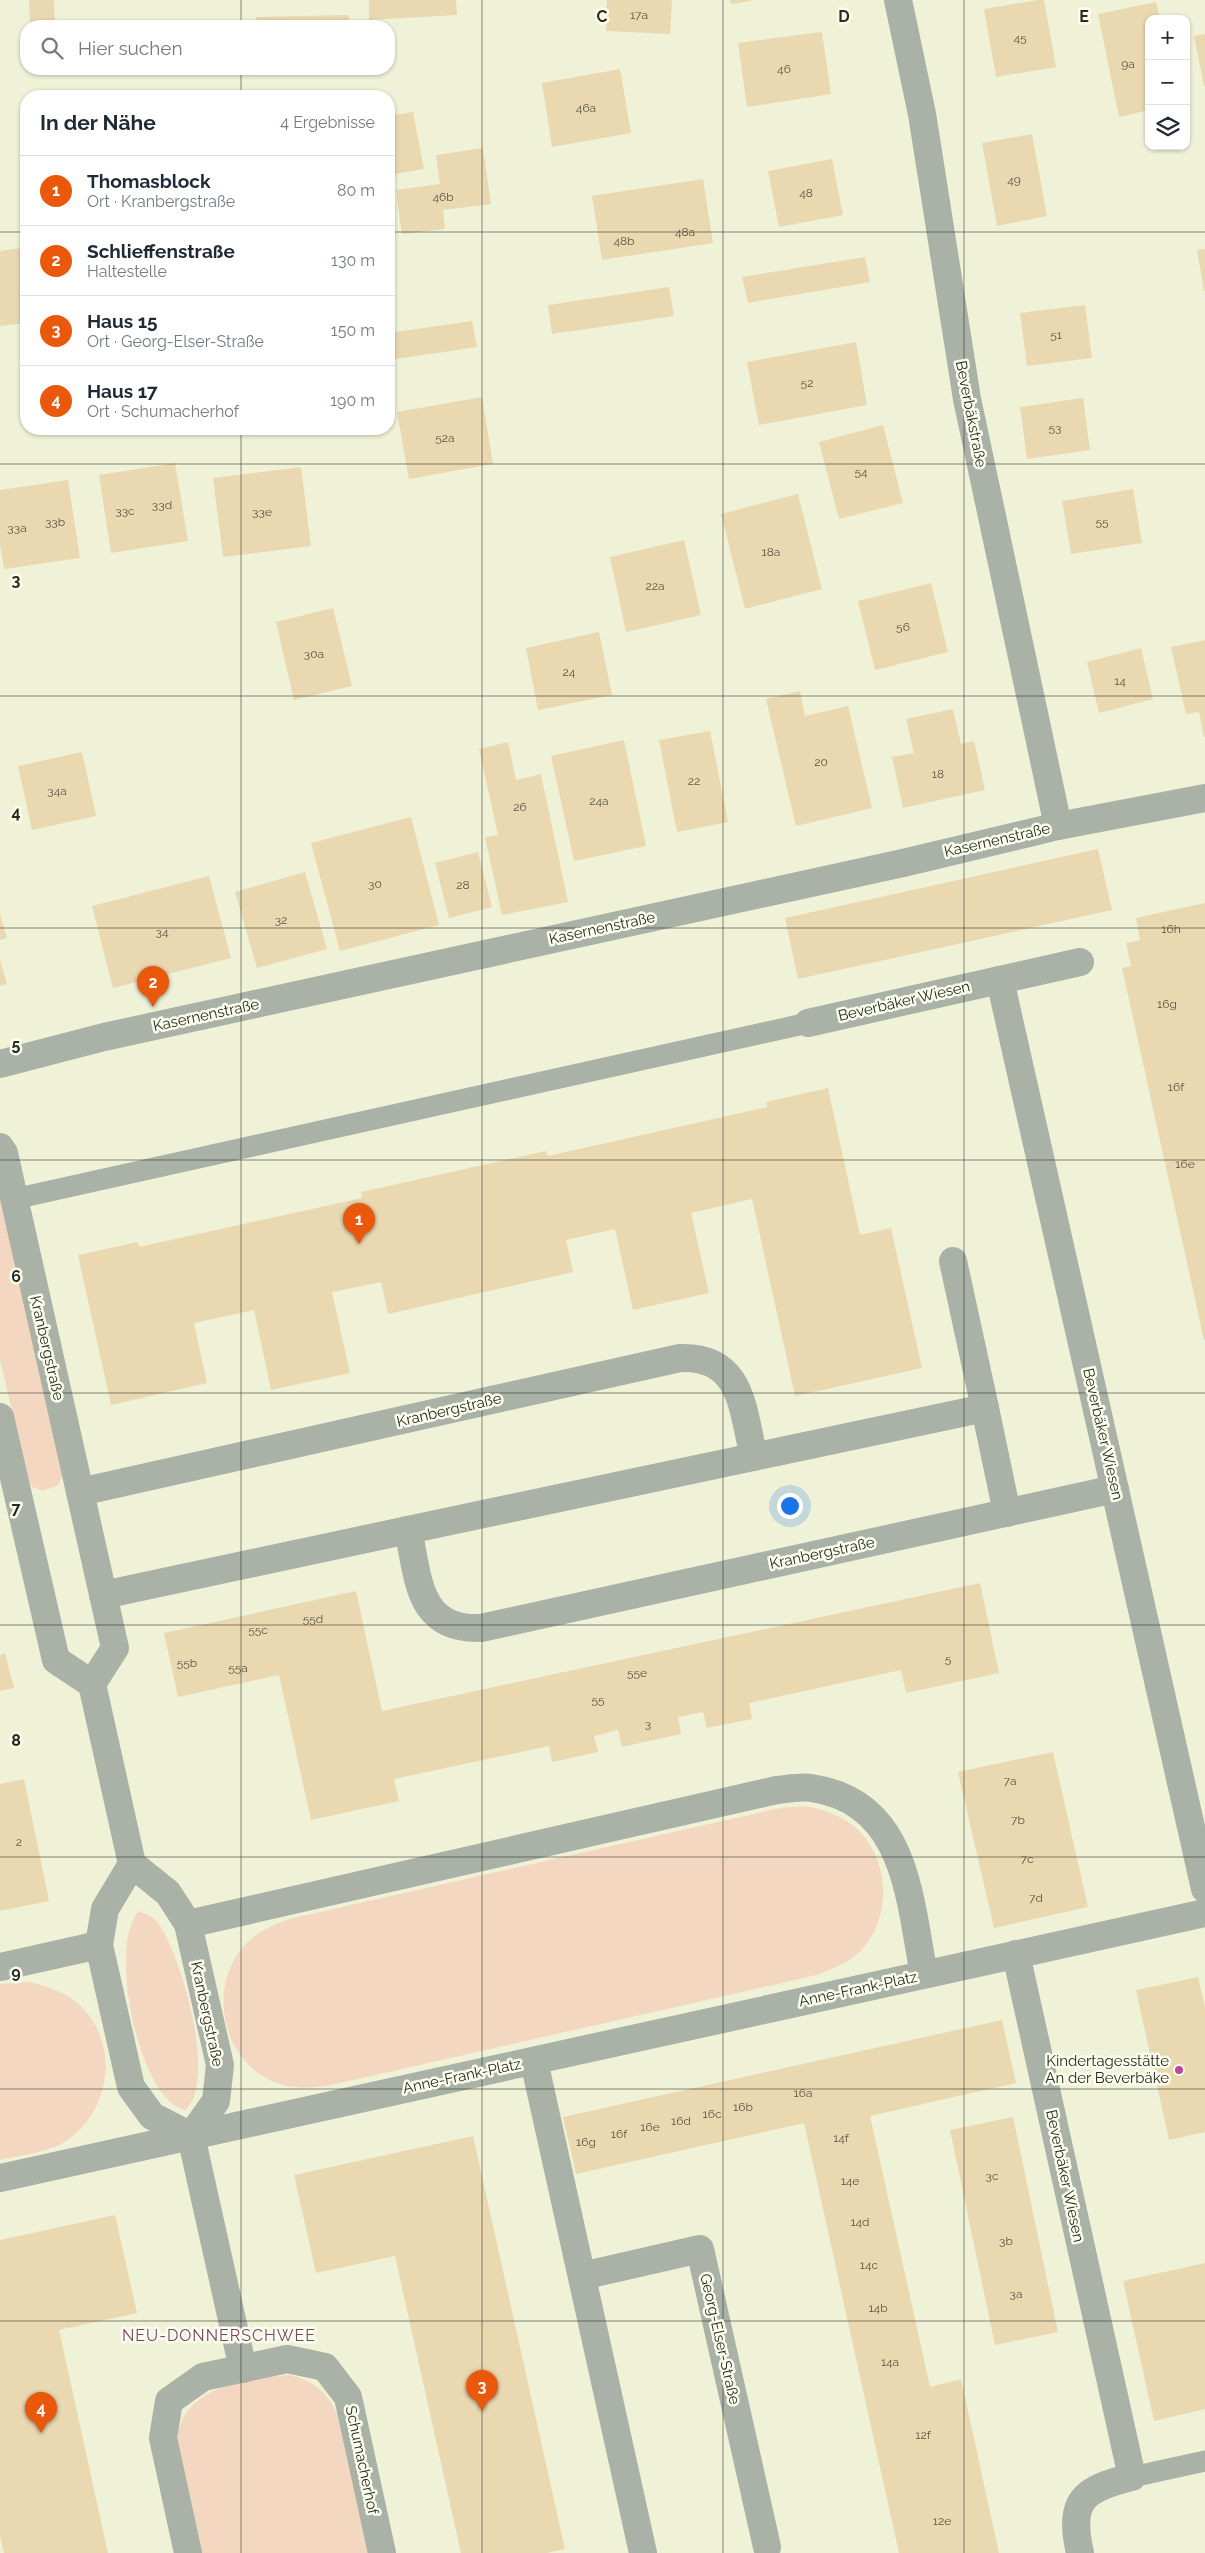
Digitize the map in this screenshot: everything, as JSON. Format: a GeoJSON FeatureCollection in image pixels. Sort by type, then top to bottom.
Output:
{"type":"FeatureCollection","features":[{"type":"Feature","properties":{"kind":"street","name":"Beverbäkstraße"},"geometry":{"type":"LineString","coordinates":[[898,0],[922,114],[967,399],[1058,826]]}},
{"type":"Feature","properties":{"kind":"street","name":"Kasernenstraße"},"geometry":{"type":"LineString","coordinates":[[0,1064],[104,1037],[894,865],[1058,826],[1205,798]]}},
{"type":"Feature","properties":{"kind":"street","name":"Beverbäker Wiesen"},"geometry":{"type":"LineString","coordinates":[[808,1023],[1080,962]]}},
{"type":"Feature","properties":{"kind":"street","name":"Beverbäker Wiesen"},"geometry":{"type":"LineString","coordinates":[[1000,980],[1205,1889]]}},
{"type":"Feature","properties":{"kind":"street","name":"Kranbergstraße"},"geometry":{"type":"LineString","coordinates":[[0,1147],[4,1153],[115,1648],[92,1684]]}},
{"type":"Feature","properties":{"kind":"street"},"geometry":{"type":"LineString","coordinates":[[953,1261],[1007,1513]]}},
{"type":"Feature","properties":{"kind":"street","name":"Kranbergstraße"},"geometry":{"type":"LineString","coordinates":[[80,1492],[680,1358],[697,1358],[714,1362],[728,1373],[737,1388],[754,1457]]}},
{"type":"Feature","properties":{"kind":"street"},"geometry":{"type":"LineString","coordinates":[[103,1595],[985,1408]]}},
{"type":"Feature","properties":{"kind":"street"},"geometry":{"type":"LineString","coordinates":[[0,1417],[56,1660],[92,1684],[132,1864],[105,1909],[99,1945],[131,2086],[152,2116],[192,2136],[243,2369]]}},
{"type":"Feature","properties":{"kind":"street","name":"Kranbergstraße"},"geometry":{"type":"LineString","coordinates":[[408,1530],[423,1598],[433,1613],[446,1624],[463,1629],[480,1628],[1115,1489]]}},
{"type":"Feature","properties":{"kind":"street","name":"Anne-Frank-Platz"},"geometry":{"type":"LineString","coordinates":[[188,1924],[777,1790],[810,1787],[842,1796],[870,1814],[891,1839],[903,1869],[924,1974]]}},
{"type":"Feature","properties":{"kind":"street","name":"Kranbergstraße"},"geometry":{"type":"LineString","coordinates":[[132,1864],[168,1893],[188,1924],[220,2065],[216,2101],[192,2136]]}},
{"type":"Feature","properties":{"kind":"street"},"geometry":{"type":"LineString","coordinates":[[1016,1954],[1205,1913]]}},
{"type":"Feature","properties":{"kind":"street"},"geometry":{"type":"LineString","coordinates":[[0,1967],[99,1945]]}},
{"type":"Feature","properties":{"kind":"street","name":"Beverbäker Wiesen"},"geometry":{"type":"LineString","coordinates":[[1016,1954],[1132,2478]]}},
{"type":"Feature","properties":{"kind":"street","name":"Anne-Frank-Platz"},"geometry":{"type":"LineString","coordinates":[[0,2178],[1016,1954]]}},
{"type":"Feature","properties":{"kind":"street"},"geometry":{"type":"LineString","coordinates":[[534,2061],[643,2553]]}},
{"type":"Feature","properties":{"kind":"street","name":"Georg-Elser-Straße"},"geometry":{"type":"LineString","coordinates":[[582,2276],[700,2250],[767,2547]]}},
{"type":"Feature","properties":{"kind":"street","name":"Schumacherhof"},"geometry":{"type":"LineString","coordinates":[[188,2553],[163,2438],[169,2401],[203,2377],[287,2359],[325,2367],[348,2397],[382,2553]]}},
{"type":"Feature","properties":{"kind":"street"},"geometry":{"type":"LineString","coordinates":[[1080,2553],[1075,2533],[1077,2512],[1086,2494],[1104,2484],[1132,2478]]}},
{"type":"Feature","properties":{"kind":"lane"},"geometry":{"type":"LineString","coordinates":[[14,1199],[808,1023]]}},
{"type":"Feature","properties":{"kind":"lane"},"geometry":{"type":"LineString","coordinates":[[1132,2478],[1205,2461]]}},
{"type":"Feature","properties":{"kind":"shaded area"},"geometry":{"type":"Polygon","coordinates":[[[0,1189],[63,1475],[58,1485],[43,1491],[32,1487],[27,1476],[0,1359],[0,1189]]]}},
{"type":"Feature","properties":{"kind":"shaded area"},"geometry":{"type":"Polygon","coordinates":[[[806,1806],[844,1819],[855,1827],[866,1839],[875,1854],[883,1886],[883,1903],[879,1919],[873,1934],[863,1948],[842,1964],[817,1975],[327,2086],[300,2087],[274,2082],[256,2072],[242,2057],[232,2040],[226,2022],[224,2002],[226,1982],[233,1963],[244,1946],[254,1937],[289,1919],[779,1808],[806,1806]]]}},
{"type":"Feature","properties":{"kind":"shaded area"},"geometry":{"type":"Polygon","coordinates":[[[139,1911],[158,1923],[167,1939],[177,1961],[192,2018],[197,2047],[198,2073],[194,2095],[185,2110],[168,2100],[153,2079],[141,2051],[132,2019],[127,1985],[126,1954],[130,1928],[139,1911]]]}},
{"type":"Feature","properties":{"kind":"shaded area"},"geometry":{"type":"Polygon","coordinates":[[[29,1982],[48,1987],[66,1995],[77,2003],[91,2018],[100,2036],[105,2055],[105,2074],[101,2093],[93,2112],[81,2128],[66,2141],[43,2151],[0,2160],[0,1984],[29,1982]]]}},
{"type":"Feature","properties":{"kind":"shaded area"},"geometry":{"type":"Polygon","coordinates":[[[290,2375],[307,2381],[320,2389],[330,2401],[338,2416],[369,2553],[202,2553],[179,2451],[178,2434],[183,2418],[193,2405],[206,2395],[222,2387],[257,2378],[290,2375]]]}},
{"type":"Feature","properties":{"kind":"building"},"geometry":{"type":"Polygon","coordinates":[[[29,0],[54,0],[55,20],[30,20],[29,0]]]}},
{"type":"Feature","properties":{"kind":"building"},"geometry":{"type":"Polygon","coordinates":[[[369,0],[456,0],[457,15],[369,20],[369,0]]]}},
{"type":"Feature","properties":{"kind":"building"},"geometry":{"type":"Polygon","coordinates":[[[607,0],[672,0],[670,34],[606,31],[607,0]]]}},
{"type":"Feature","properties":{"kind":"building"},"geometry":{"type":"Polygon","coordinates":[[[730,0],[751,0],[751,1],[731,4],[730,0]]]}},
{"type":"Feature","properties":{"kind":"building"},"geometry":{"type":"Polygon","coordinates":[[[1044,0],[1056,67],[996,77],[984,9],[1044,0]]]}},
{"type":"Feature","properties":{"kind":"building"},"geometry":{"type":"Polygon","coordinates":[[[1156,2],[1159,15],[1145,15],[1145,111],[1119,117],[1098,14],[1156,2]]]}},
{"type":"Feature","properties":{"kind":"building"},"geometry":{"type":"Polygon","coordinates":[[[349,15],[349,20],[256,20],[256,17],[349,15]]]}},
{"type":"Feature","properties":{"kind":"building"},"geometry":{"type":"Polygon","coordinates":[[[822,32],[831,94],[747,107],[738,43],[822,32]]]}},
{"type":"Feature","properties":{"kind":"building"},"geometry":{"type":"Polygon","coordinates":[[[1205,34],[1205,86],[1204,86],[1194,36],[1205,34]]]}},
{"type":"Feature","properties":{"kind":"building"},"geometry":{"type":"Polygon","coordinates":[[[620,69],[631,133],[552,147],[542,83],[620,69]]]}},
{"type":"Feature","properties":{"kind":"building"},"geometry":{"type":"Polygon","coordinates":[[[413,112],[424,169],[395,174],[395,115],[413,112]]]}},
{"type":"Feature","properties":{"kind":"building"},"geometry":{"type":"Polygon","coordinates":[[[1032,134],[1047,216],[997,226],[982,143],[1032,134]]]}},
{"type":"Feature","properties":{"kind":"building"},"geometry":{"type":"Polygon","coordinates":[[[483,148],[491,204],[443,210],[445,229],[402,234],[396,190],[440,184],[436,155],[483,148]]]}},
{"type":"Feature","properties":{"kind":"building"},"geometry":{"type":"Polygon","coordinates":[[[832,159],[843,215],[779,227],[768,171],[832,159]]]}},
{"type":"Feature","properties":{"kind":"building"},"geometry":{"type":"Polygon","coordinates":[[[703,179],[713,243],[602,260],[592,196],[703,179]]]}},
{"type":"Feature","properties":{"kind":"building"},"geometry":{"type":"Polygon","coordinates":[[[20,248],[20,324],[0,326],[0,251],[20,248]]]}},
{"type":"Feature","properties":{"kind":"building"},"geometry":{"type":"Polygon","coordinates":[[[1205,249],[1205,291],[1204,291],[1197,250],[1205,249]]]}},
{"type":"Feature","properties":{"kind":"building"},"geometry":{"type":"Polygon","coordinates":[[[865,257],[870,282],[748,303],[742,277],[865,257]]]}},
{"type":"Feature","properties":{"kind":"building"},"geometry":{"type":"Polygon","coordinates":[[[669,287],[674,316],[552,334],[548,305],[669,287]]]}},
{"type":"Feature","properties":{"kind":"building"},"geometry":{"type":"Polygon","coordinates":[[[1085,305],[1092,358],[1027,366],[1020,313],[1085,305]]]}},
{"type":"Feature","properties":{"kind":"building"},"geometry":{"type":"Polygon","coordinates":[[[472,321],[477,347],[395,359],[395,332],[472,321]]]}},
{"type":"Feature","properties":{"kind":"building"},"geometry":{"type":"Polygon","coordinates":[[[856,342],[867,405],[759,425],[747,362],[856,342]]]}},
{"type":"Feature","properties":{"kind":"building"},"geometry":{"type":"Polygon","coordinates":[[[482,397],[493,464],[409,479],[397,412],[482,397]]]}},
{"type":"Feature","properties":{"kind":"building"},"geometry":{"type":"Polygon","coordinates":[[[1083,398],[1090,450],[1027,459],[1020,407],[1083,398]]]}},
{"type":"Feature","properties":{"kind":"building"},"geometry":{"type":"Polygon","coordinates":[[[883,425],[903,503],[839,519],[819,442],[883,425]]]}},
{"type":"Feature","properties":{"kind":"building"},"geometry":{"type":"Polygon","coordinates":[[[175,463],[188,541],[111,553],[99,475],[175,463]]]}},
{"type":"Feature","properties":{"kind":"building"},"geometry":{"type":"Polygon","coordinates":[[[301,467],[311,546],[223,557],[213,478],[301,467]]]}},
{"type":"Feature","properties":{"kind":"building"},"geometry":{"type":"Polygon","coordinates":[[[68,480],[80,558],[4,569],[0,545],[0,490],[68,480]]]}},
{"type":"Feature","properties":{"kind":"building"},"geometry":{"type":"Polygon","coordinates":[[[1133,489],[1142,543],[1071,554],[1062,501],[1133,489]]]}},
{"type":"Feature","properties":{"kind":"building"},"geometry":{"type":"Polygon","coordinates":[[[798,494],[822,589],[745,609],[721,514],[798,494]]]}},
{"type":"Feature","properties":{"kind":"building"},"geometry":{"type":"Polygon","coordinates":[[[684,540],[701,615],[626,632],[610,557],[684,540]]]}},
{"type":"Feature","properties":{"kind":"building"},"geometry":{"type":"Polygon","coordinates":[[[931,583],[948,652],[875,670],[858,601],[931,583]]]}},
{"type":"Feature","properties":{"kind":"building"},"geometry":{"type":"Polygon","coordinates":[[[333,608],[352,686],[294,700],[276,622],[333,608]]]}},
{"type":"Feature","properties":{"kind":"building"},"geometry":{"type":"Polygon","coordinates":[[[599,632],[612,695],[538,710],[526,648],[599,632]]]}},
{"type":"Feature","properties":{"kind":"building"},"geometry":{"type":"Polygon","coordinates":[[[1205,640],[1204,737],[1199,712],[1186,714],[1171,647],[1205,640]]]}},
{"type":"Feature","properties":{"kind":"building"},"geometry":{"type":"Polygon","coordinates":[[[1141,648],[1153,699],[1099,713],[1087,662],[1141,648]]]}},
{"type":"Feature","properties":{"kind":"building"},"geometry":{"type":"Polygon","coordinates":[[[800,691],[805,716],[848,706],[872,808],[796,826],[766,699],[800,691]]]}},
{"type":"Feature","properties":{"kind":"building"},"geometry":{"type":"Polygon","coordinates":[[[953,709],[961,744],[974,741],[985,790],[903,808],[892,757],[914,753],[906,719],[953,709]]]}},
{"type":"Feature","properties":{"kind":"building"},"geometry":{"type":"Polygon","coordinates":[[[710,731],[728,822],[677,832],[659,740],[710,731]]]}},
{"type":"Feature","properties":{"kind":"building"},"geometry":{"type":"Polygon","coordinates":[[[624,740],[646,846],[574,861],[551,756],[624,740]]]}},
{"type":"Feature","properties":{"kind":"building"},"geometry":{"type":"Polygon","coordinates":[[[508,742],[516,780],[541,774],[568,902],[502,915],[485,837],[498,835],[479,749],[508,742]]]}},
{"type":"Feature","properties":{"kind":"building"},"geometry":{"type":"Polygon","coordinates":[[[82,752],[96,816],[32,830],[18,766],[82,752]]]}},
{"type":"Feature","properties":{"kind":"building"},"geometry":{"type":"Polygon","coordinates":[[[411,817],[439,925],[340,951],[311,843],[411,817]]]}},
{"type":"Feature","properties":{"kind":"building"},"geometry":{"type":"Polygon","coordinates":[[[1098,849],[1112,910],[798,979],[785,918],[1098,849]]]}},
{"type":"Feature","properties":{"kind":"building"},"geometry":{"type":"Polygon","coordinates":[[[478,852],[492,907],[449,918],[435,863],[478,852]]]}},
{"type":"Feature","properties":{"kind":"building"},"geometry":{"type":"Polygon","coordinates":[[[305,872],[327,949],[257,968],[235,892],[305,872]]]}},
{"type":"Feature","properties":{"kind":"building"},"geometry":{"type":"Polygon","coordinates":[[[209,876],[231,958],[113,988],[92,906],[209,876]]]}},
{"type":"Feature","properties":{"kind":"building"},"geometry":{"type":"Polygon","coordinates":[[[1205,903],[1204,1340],[1122,968],[1131,966],[1126,943],[1140,940],[1136,918],[1205,903]]]}},
{"type":"Feature","properties":{"kind":"building"},"geometry":{"type":"Polygon","coordinates":[[[0,913],[7,938],[0,940],[0,913]]]}},
{"type":"Feature","properties":{"kind":"building"},"geometry":{"type":"Polygon","coordinates":[[[0,960],[7,984],[0,986],[0,960]]]}},
{"type":"Feature","properties":{"kind":"building"},"geometry":{"type":"Polygon","coordinates":[[[828,1088],[860,1235],[891,1228],[922,1368],[795,1396],[752,1199],[691,1213],[709,1293],[633,1310],[615,1229],[566,1240],[573,1272],[388,1314],[381,1282],[332,1292],[350,1373],[271,1390],[254,1310],[194,1323],[207,1383],[111,1405],[78,1255],[138,1242],[139,1247],[362,1198],[361,1192],[546,1151],[548,1156],[767,1107],[766,1102],[828,1088]]]}},
{"type":"Feature","properties":{"kind":"building"},"geometry":{"type":"Polygon","coordinates":[[[980,1583],[999,1673],[906,1693],[901,1670],[749,1703],[752,1719],[707,1728],[703,1712],[678,1717],[681,1734],[622,1747],[618,1730],[594,1736],[598,1752],[552,1762],[549,1746],[394,1779],[399,1801],[311,1820],[279,1675],[178,1697],[164,1633],[356,1591],[382,1711],[980,1583]]]}},
{"type":"Feature","properties":{"kind":"building"},"geometry":{"type":"Polygon","coordinates":[[[5,1653],[14,1688],[0,1691],[0,1655],[5,1653]]]}},
{"type":"Feature","properties":{"kind":"building"},"geometry":{"type":"Polygon","coordinates":[[[1053,1752],[1088,1907],[994,1928],[958,1772],[1053,1752]]]}},
{"type":"Feature","properties":{"kind":"building"},"geometry":{"type":"Polygon","coordinates":[[[24,1779],[49,1901],[0,1911],[0,1784],[24,1779]]]}},
{"type":"Feature","properties":{"kind":"building","name":"Kindertagesstätte An der Beverbäke"},"geometry":{"type":"Polygon","coordinates":[[[1198,1977],[1205,2008],[1205,2132],[1169,2140],[1136,1990],[1198,1977]]]}},
{"type":"Feature","properties":{"kind":"building"},"geometry":{"type":"Polygon","coordinates":[[[1002,2020],[1016,2083],[870,2116],[930,2387],[961,2379],[999,2553],[899,2553],[804,2123],[576,2174],[563,2117],[1002,2020]]]}},
{"type":"Feature","properties":{"kind":"building"},"geometry":{"type":"Polygon","coordinates":[[[1013,2117],[1058,2332],[995,2345],[950,2130],[1013,2117]]]}},
{"type":"Feature","properties":{"kind":"building"},"geometry":{"type":"Polygon","coordinates":[[[473,2136],[565,2549],[547,2553],[461,2553],[395,2256],[316,2273],[294,2175],[473,2136]]]}},
{"type":"Feature","properties":{"kind":"building"},"geometry":{"type":"Polygon","coordinates":[[[115,2215],[137,2313],[59,2330],[108,2553],[4,2553],[0,2536],[0,2240],[115,2215]]]}},
{"type":"Feature","properties":{"kind":"building"},"geometry":{"type":"Polygon","coordinates":[[[1205,2263],[1205,2409],[1154,2421],[1123,2281],[1205,2263]]]}},
{"type":"Feature","properties":{"kind":"place","name":"Schlieffenstraße"},"geometry":{"type":"Point","coordinates":[153,1007]}},
{"type":"Feature","properties":{"kind":"place","name":"Thomasblock"},"geometry":{"type":"Point","coordinates":[359,1244]}},
{"type":"Feature","properties":{"kind":"place","name":"Kindertagesstätte An der Beverbäke"},"geometry":{"type":"Point","coordinates":[1179,2070]}},
{"type":"Feature","properties":{"kind":"place","name":"Haus 15"},"geometry":{"type":"Point","coordinates":[482,2411]}},
{"type":"Feature","properties":{"kind":"place","name":"Haus 17"},"geometry":{"type":"Point","coordinates":[41,2433]}},
{"type":"Feature","properties":{"kind":"district","name":"NEU-DONNERSCHWEE"},"geometry":{"type":"Point","coordinates":[219,2335]}}]}
